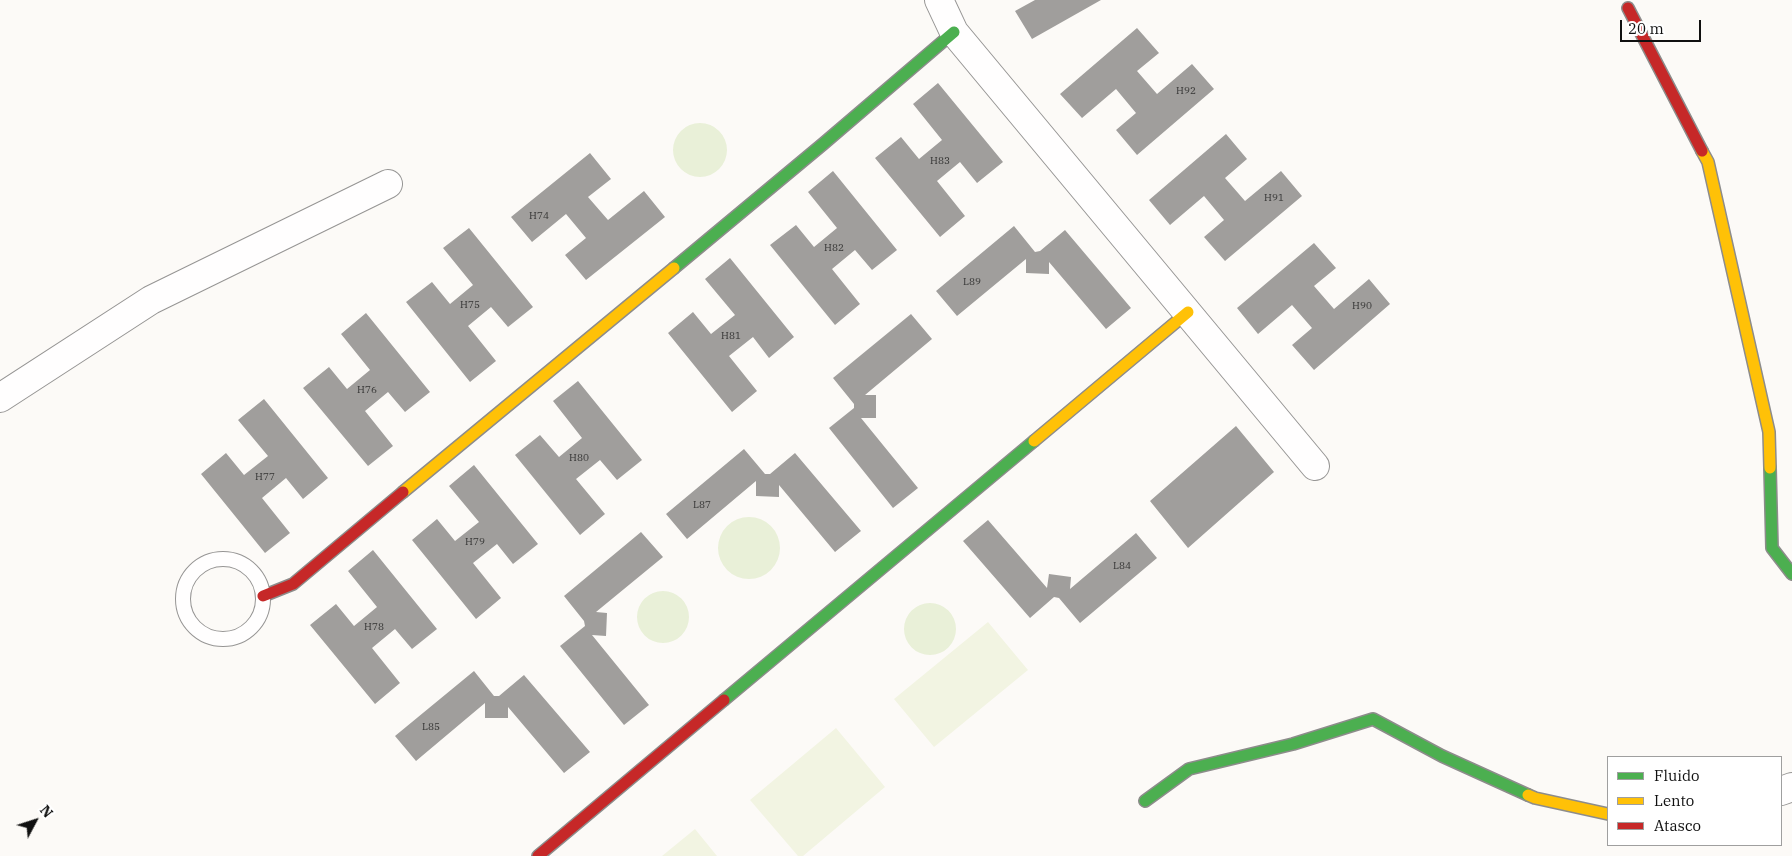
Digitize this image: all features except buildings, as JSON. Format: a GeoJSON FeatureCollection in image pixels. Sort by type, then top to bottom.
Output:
{"type":"FeatureCollection","features":[{"type":"Feature","properties":{"kind":"street"},"geometry":{"type":"LineString","coordinates":[[939,0],[954,32],[1315,466]]}},
{"type":"Feature","properties":{"kind":"street"},"geometry":{"type":"LineString","coordinates":[[1628,8],[1708,162],[1769,432],[1772,548],[1792,574]]}},
{"type":"Feature","properties":{"kind":"street"},"geometry":{"type":"LineString","coordinates":[[263,596],[293,584],[823,144],[954,32]]}},
{"type":"Feature","properties":{"kind":"street"},"geometry":{"type":"LineString","coordinates":[[0,398],[151,300],[388,184]]}},
{"type":"Feature","properties":{"kind":"street"},"geometry":{"type":"LineString","coordinates":[[538,856],[1188,312]]}},
{"type":"Feature","properties":{"kind":"street"},"geometry":{"type":"LineString","coordinates":[[1145,801],[1189,769],[1293,744],[1373,719],[1442,756],[1535,798],[1607,814]]}},
{"type":"Feature","properties":{"kind":"lane"},"geometry":{"type":"LineString","coordinates":[[217,559],[230,560],[242,564],[252,572],[260,584],[263,596],[262,610],[256,622],[247,632],[235,638],[222,640],[209,637],[197,630],[188,620],[183,608],[182,594],[186,582],[194,570],[204,563],[217,559]]}},
{"type":"Feature","properties":{"kind":"green space"},"geometry":{"type":"Polygon","coordinates":[[[695,123],[705,123],[715,127],[723,135],[727,150],[723,165],[715,173],[705,177],[695,177],[685,173],[677,165],[673,155],[673,145],[677,135],[685,127],[695,123]]]}},
{"type":"Feature","properties":{"kind":"green space"},"geometry":{"type":"Polygon","coordinates":[[[749,517],[761,519],[771,526],[778,536],[780,548],[778,560],[771,570],[761,577],[749,579],[737,577],[727,570],[720,560],[718,548],[720,536],[727,526],[737,519],[749,517]]]}},
{"type":"Feature","properties":{"kind":"green space"},"geometry":{"type":"Polygon","coordinates":[[[658,591],[668,591],[682,598],[689,612],[689,622],[682,636],[668,643],[658,643],[648,639],[641,632],[637,622],[637,612],[641,602],[648,595],[658,591]]]}},
{"type":"Feature","properties":{"kind":"green space"},"geometry":{"type":"Polygon","coordinates":[[[930,603],[944,607],[952,615],[956,629],[952,643],[944,651],[930,655],[916,651],[908,643],[904,629],[908,615],[916,607],[930,603]]]}},
{"type":"Feature","properties":{"kind":"green space"},"geometry":{"type":"Polygon","coordinates":[[[988,622],[1028,670],[934,747],[894,699],[988,622]]]}},
{"type":"Feature","properties":{"kind":"green space"},"geometry":{"type":"Polygon","coordinates":[[[836,728],[885,787],[803,856],[798,856],[750,800],[836,728]]]}},
{"type":"Feature","properties":{"kind":"green space"},"geometry":{"type":"Polygon","coordinates":[[[695,829],[717,856],[662,856],[695,829]]]}},
{"type":"Feature","properties":{"kind":"traffic: fast"},"geometry":{"type":"LineString","coordinates":[[674,268],[954,32]]}},
{"type":"Feature","properties":{"kind":"traffic: fast"},"geometry":{"type":"LineString","coordinates":[[724,700],[1034,441]]}},
{"type":"Feature","properties":{"kind":"traffic: fast"},"geometry":{"type":"LineString","coordinates":[[1770,468],[1772,548],[1792,574]]}},
{"type":"Feature","properties":{"kind":"traffic: fast"},"geometry":{"type":"LineString","coordinates":[[1145,801],[1189,769],[1293,744],[1373,719],[1442,756],[1528,795]]}},
{"type":"Feature","properties":{"kind":"traffic: slow"},"geometry":{"type":"LineString","coordinates":[[1702,151],[1708,162],[1769,432],[1770,468]]}},
{"type":"Feature","properties":{"kind":"traffic: slow"},"geometry":{"type":"LineString","coordinates":[[403,492],[674,268]]}},
{"type":"Feature","properties":{"kind":"traffic: slow"},"geometry":{"type":"LineString","coordinates":[[1034,441],[1188,312]]}},
{"type":"Feature","properties":{"kind":"traffic: slow"},"geometry":{"type":"LineString","coordinates":[[1528,795],[1607,814]]}},
{"type":"Feature","properties":{"kind":"traffic: jam"},"geometry":{"type":"LineString","coordinates":[[1628,8],[1702,151]]}},
{"type":"Feature","properties":{"kind":"traffic: jam"},"geometry":{"type":"LineString","coordinates":[[263,596],[293,584],[403,492]]}},
{"type":"Feature","properties":{"kind":"traffic: jam"},"geometry":{"type":"LineString","coordinates":[[538,856],[724,700]]}}]}
